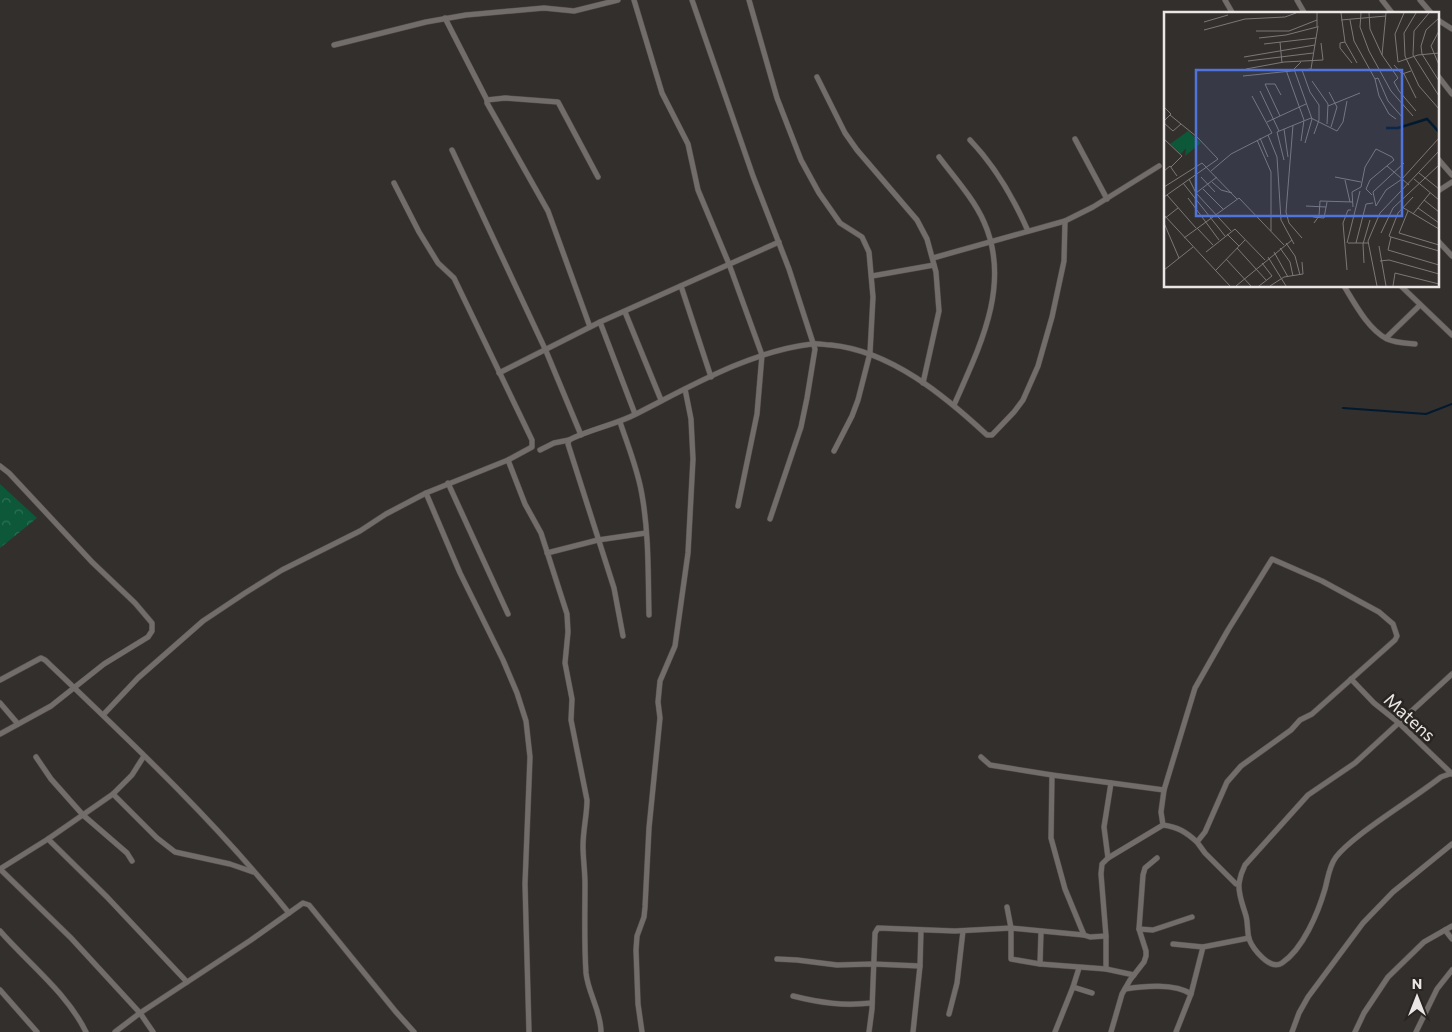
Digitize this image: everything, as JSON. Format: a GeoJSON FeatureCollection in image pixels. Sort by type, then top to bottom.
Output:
{"type":"FeatureCollection","features":[{"type":"Feature","properties":{"kind":"street"},"geometry":{"type":"LineString","coordinates":[[334,45],[445,18],[516,9],[544,8],[574,11],[618,0]]}},
{"type":"Feature","properties":{"kind":"street"},"geometry":{"type":"LineString","coordinates":[[634,0],[662,92],[688,144],[698,190],[729,264],[762,355],[757,414],[738,506]]}},
{"type":"Feature","properties":{"kind":"street"},"geometry":{"type":"LineString","coordinates":[[692,0],[814,344],[815,353],[801,427],[770,519]]}},
{"type":"Feature","properties":{"kind":"street"},"geometry":{"type":"LineString","coordinates":[[749,0],[777,98],[802,160],[819,193],[840,223],[858,234],[865,241],[870,252],[873,305],[870,353],[858,400],[834,451]]}},
{"type":"Feature","properties":{"kind":"street"},"geometry":{"type":"LineString","coordinates":[[1225,0],[1233,12]]}},
{"type":"Feature","properties":{"kind":"street"},"geometry":{"type":"LineString","coordinates":[[1296,0],[1304,12]]}},
{"type":"Feature","properties":{"kind":"street"},"geometry":{"type":"LineString","coordinates":[[1382,0],[1391,12]]}},
{"type":"Feature","properties":{"kind":"street"},"geometry":{"type":"LineString","coordinates":[[1420,0],[1430,12]]}},
{"type":"Feature","properties":{"kind":"street"},"geometry":{"type":"LineString","coordinates":[[445,18],[487,103],[548,211],[590,327]]}},
{"type":"Feature","properties":{"kind":"street"},"geometry":{"type":"LineString","coordinates":[[1440,21],[1452,29]]}},
{"type":"Feature","properties":{"kind":"street"},"geometry":{"type":"LineString","coordinates":[[817,77],[841,126],[857,150],[917,220],[927,239],[933,258],[939,311],[923,384]]}},
{"type":"Feature","properties":{"kind":"street"},"geometry":{"type":"LineString","coordinates":[[1440,79],[1452,94]]}},
{"type":"Feature","properties":{"kind":"street"},"geometry":{"type":"LineString","coordinates":[[487,100],[505,98],[558,102],[598,176]]}},
{"type":"Feature","properties":{"kind":"street"},"geometry":{"type":"LineString","coordinates":[[1075,139],[1107,199]]}},
{"type":"Feature","properties":{"kind":"street"},"geometry":{"type":"LineString","coordinates":[[970,140],[998,173],[1016,204],[1028,231]]}},
{"type":"Feature","properties":{"kind":"street"},"geometry":{"type":"LineString","coordinates":[[452,150],[546,351],[582,435]]}},
{"type":"Feature","properties":{"kind":"street"},"geometry":{"type":"LineString","coordinates":[[938,157],[975,206],[984,222],[994,262],[995,285],[989,318],[954,405]]}},
{"type":"Feature","properties":{"kind":"street"},"geometry":{"type":"LineString","coordinates":[[1440,161],[1452,176]]}},
{"type":"Feature","properties":{"kind":"street"},"geometry":{"type":"LineString","coordinates":[[933,258],[1064,221],[1081,214],[1107,199],[1159,166]]}},
{"type":"Feature","properties":{"kind":"street"},"geometry":{"type":"LineString","coordinates":[[103,715],[138,678],[203,621],[282,570],[360,531],[426,493],[508,460],[530,449],[533,442],[454,278],[438,263],[419,232],[394,182]]}},
{"type":"Feature","properties":{"kind":"street"},"geometry":{"type":"LineString","coordinates":[[1440,190],[1452,182]]}},
{"type":"Feature","properties":{"kind":"street"},"geometry":{"type":"LineString","coordinates":[[540,450],[554,443],[569,440],[620,422],[661,400],[762,355],[814,344],[852,348],[870,353],[888,362],[954,405],[990,436],[1004,424],[1022,400],[1038,366],[1052,318],[1064,261],[1064,221]]}},
{"type":"Feature","properties":{"kind":"street"},"geometry":{"type":"LineString","coordinates":[[499,373],[546,351],[600,322],[779,242]]}},
{"type":"Feature","properties":{"kind":"street"},"geometry":{"type":"LineString","coordinates":[[1440,243],[1452,256]]}},
{"type":"Feature","properties":{"kind":"street"},"geometry":{"type":"LineString","coordinates":[[872,276],[934,265]]}},
{"type":"Feature","properties":{"kind":"street"},"geometry":{"type":"LineString","coordinates":[[681,286],[710,377]]}},
{"type":"Feature","properties":{"kind":"street"},"geometry":{"type":"LineString","coordinates":[[1345,288],[1373,327],[1386,338],[1398,343],[1414,344]]}},
{"type":"Feature","properties":{"kind":"street"},"geometry":{"type":"LineString","coordinates":[[1403,288],[1452,335]]}},
{"type":"Feature","properties":{"kind":"street"},"geometry":{"type":"LineString","coordinates":[[1386,338],[1420,305]]}},
{"type":"Feature","properties":{"kind":"street"},"geometry":{"type":"LineString","coordinates":[[625,312],[661,400]]}},
{"type":"Feature","properties":{"kind":"street"},"geometry":{"type":"LineString","coordinates":[[600,322],[635,414]]}},
{"type":"Feature","properties":{"kind":"street"},"geometry":{"type":"LineString","coordinates":[[642,1032],[638,1004],[636,942],[644,917],[645,907],[649,828],[660,718],[658,702],[660,681],[675,646],[688,543],[693,451],[691,419],[685,389]]}},
{"type":"Feature","properties":{"kind":"street"},"geometry":{"type":"LineString","coordinates":[[620,422],[642,494],[646,533],[649,615]]}},
{"type":"Feature","properties":{"kind":"street"},"geometry":{"type":"LineString","coordinates":[[569,440],[568,444],[614,588],[623,636]]}},
{"type":"Feature","properties":{"kind":"street"},"geometry":{"type":"LineString","coordinates":[[508,460],[525,504],[541,533],[568,621],[565,663],[572,699],[571,720],[587,800],[582,844],[585,883],[586,972],[588,985],[599,1014],[600,1032]]}},
{"type":"Feature","properties":{"kind":"street"},"geometry":{"type":"LineString","coordinates":[[0,466],[9,473],[92,562],[135,603],[152,623],[152,631],[148,637],[104,664],[52,706],[0,734]]}},
{"type":"Feature","properties":{"kind":"street"},"geometry":{"type":"LineString","coordinates":[[448,483],[508,614]]}},
{"type":"Feature","properties":{"kind":"street"},"geometry":{"type":"LineString","coordinates":[[426,493],[460,573],[503,660],[526,721],[530,757],[525,884],[529,1032]]}},
{"type":"Feature","properties":{"kind":"street"},"geometry":{"type":"LineString","coordinates":[[547,553],[598,540],[646,533]]}},
{"type":"Feature","properties":{"kind":"street"},"geometry":{"type":"LineString","coordinates":[[1163,825],[1161,812],[1164,790],[1196,688],[1228,630],[1272,558],[1322,580],[1386,617],[1392,624],[1396,636],[1395,640],[1312,714],[1300,720],[1291,730],[1241,766],[1227,782],[1206,832],[1197,842]]}},
{"type":"Feature","properties":{"kind":"street"},"geometry":{"type":"LineString","coordinates":[[0,680],[41,658],[45,660],[216,828],[260,876],[289,913]]}},
{"type":"Feature","properties":{"kind":"street"},"geometry":{"type":"LineString","coordinates":[[1452,674],[1355,763],[1308,795],[1245,865],[1239,883],[1241,901],[1246,917],[1249,938],[1253,947],[1264,959],[1272,964],[1281,964],[1293,954],[1302,942],[1323,896],[1331,866],[1343,849],[1372,825],[1441,777],[1452,773]]}},
{"type":"Feature","properties":{"kind":"street","name":"Matens"},"geometry":{"type":"LineString","coordinates":[[1351,679],[1374,704],[1398,723],[1452,773]]}},
{"type":"Feature","properties":{"kind":"street"},"geometry":{"type":"LineString","coordinates":[[0,704],[18,724]]}},
{"type":"Feature","properties":{"kind":"street"},"geometry":{"type":"LineString","coordinates":[[144,756],[132,776],[113,794],[48,839],[0,869],[71,938],[140,1013],[153,1032]]}},
{"type":"Feature","properties":{"kind":"street"},"geometry":{"type":"LineString","coordinates":[[36,757],[51,779],[82,815],[127,853],[132,861]]}},
{"type":"Feature","properties":{"kind":"street"},"geometry":{"type":"LineString","coordinates":[[981,757],[990,765],[1052,776],[1164,790]]}},
{"type":"Feature","properties":{"kind":"street"},"geometry":{"type":"LineString","coordinates":[[1052,776],[1051,838],[1065,889],[1084,935]]}},
{"type":"Feature","properties":{"kind":"street"},"geometry":{"type":"LineString","coordinates":[[1108,858],[1104,827],[1111,783]]}},
{"type":"Feature","properties":{"kind":"street"},"geometry":{"type":"LineString","coordinates":[[113,794],[157,838],[175,852],[246,868],[260,876]]}},
{"type":"Feature","properties":{"kind":"street"},"geometry":{"type":"LineString","coordinates":[[1106,969],[1106,936],[1101,869],[1102,864],[1108,858],[1163,825],[1173,826],[1183,830],[1197,842],[1208,857],[1236,884],[1239,883]]}},
{"type":"Feature","properties":{"kind":"street"},"geometry":{"type":"LineString","coordinates":[[48,839],[187,982]]}},
{"type":"Feature","properties":{"kind":"street"},"geometry":{"type":"LineString","coordinates":[[1292,1032],[1299,1013],[1308,997],[1363,923],[1393,892],[1452,844]]}},
{"type":"Feature","properties":{"kind":"street"},"geometry":{"type":"LineString","coordinates":[[1111,1032],[1125,989],[1139,970],[1146,956],[1140,929],[1143,875],[1145,868],[1157,858]]}},
{"type":"Feature","properties":{"kind":"street"},"geometry":{"type":"LineString","coordinates":[[115,1032],[140,1013],[303,903],[309,905],[414,1032]]}},
{"type":"Feature","properties":{"kind":"street"},"geometry":{"type":"LineString","coordinates":[[1007,907],[1011,928],[1011,959],[1040,964],[1106,969],[1134,975]]}},
{"type":"Feature","properties":{"kind":"street"},"geometry":{"type":"LineString","coordinates":[[1140,929],[1153,930],[1192,917]]}},
{"type":"Feature","properties":{"kind":"street"},"geometry":{"type":"LineString","coordinates":[[1355,1032],[1364,1013],[1388,977],[1424,942],[1452,926]]}},
{"type":"Feature","properties":{"kind":"street"},"geometry":{"type":"LineString","coordinates":[[869,1032],[876,929],[963,931],[1011,928],[1090,937],[1106,936]]}},
{"type":"Feature","properties":{"kind":"street"},"geometry":{"type":"LineString","coordinates":[[913,1032],[920,966],[921,930]]}},
{"type":"Feature","properties":{"kind":"street"},"geometry":{"type":"LineString","coordinates":[[1445,930],[1452,939]]}},
{"type":"Feature","properties":{"kind":"street"},"geometry":{"type":"LineString","coordinates":[[0,931],[49,983],[77,1016],[86,1032]]}},
{"type":"Feature","properties":{"kind":"street"},"geometry":{"type":"LineString","coordinates":[[949,1014],[957,983],[963,931]]}},
{"type":"Feature","properties":{"kind":"street"},"geometry":{"type":"LineString","coordinates":[[1040,964],[1041,932]]}},
{"type":"Feature","properties":{"kind":"street"},"geometry":{"type":"LineString","coordinates":[[1173,944],[1203,947],[1249,938]]}},
{"type":"Feature","properties":{"kind":"street"},"geometry":{"type":"LineString","coordinates":[[1176,1032],[1191,994],[1203,947]]}},
{"type":"Feature","properties":{"kind":"street"},"geometry":{"type":"LineString","coordinates":[[777,960],[797,960],[837,965],[920,966]]}},
{"type":"Feature","properties":{"kind":"street"},"geometry":{"type":"LineString","coordinates":[[1055,1032],[1079,968]]}},
{"type":"Feature","properties":{"kind":"street"},"geometry":{"type":"LineString","coordinates":[[1416,1032],[1426,1008],[1437,989],[1452,970]]}},
{"type":"Feature","properties":{"kind":"street"},"geometry":{"type":"LineString","coordinates":[[1125,989],[1160,986],[1184,990],[1191,994]]}},
{"type":"Feature","properties":{"kind":"street"},"geometry":{"type":"LineString","coordinates":[[1073,987],[1092,993]]}},
{"type":"Feature","properties":{"kind":"street"},"geometry":{"type":"LineString","coordinates":[[0,990],[37,1032]]}},
{"type":"Feature","properties":{"kind":"street"},"geometry":{"type":"LineString","coordinates":[[793,996],[849,1005],[872,1003]]}},
{"type":"Feature","properties":{"kind":"green space"},"geometry":{"type":"Polygon","coordinates":[[[0,484],[37,518],[0,548],[0,484]]]}},
{"type":"Feature","properties":{"kind":"waterway"},"geometry":{"type":"LineString","coordinates":[[1343,408],[1426,414],[1452,404]]}}]}
